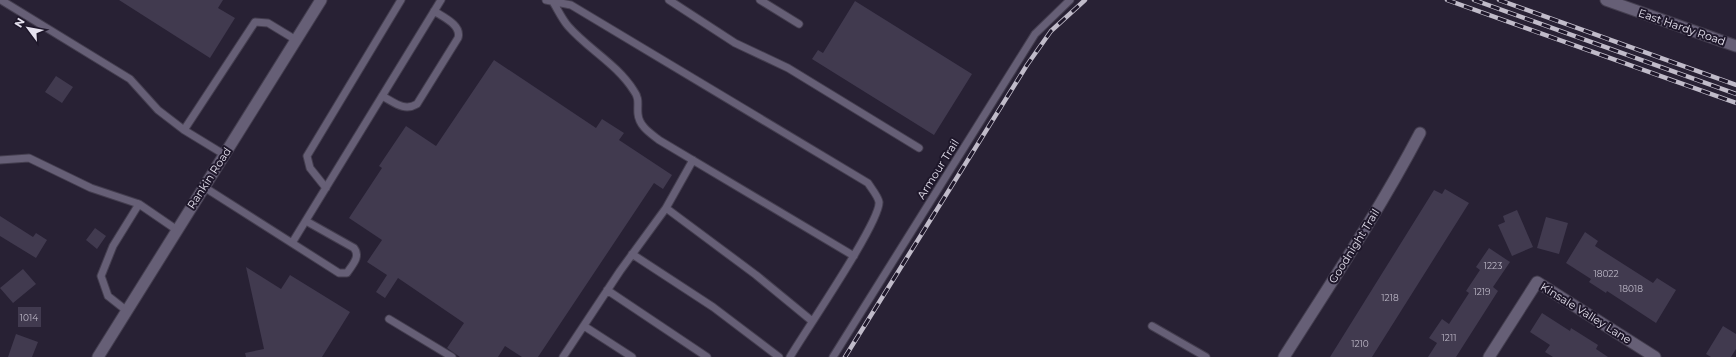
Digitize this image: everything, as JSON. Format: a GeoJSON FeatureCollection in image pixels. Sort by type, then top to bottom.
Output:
{"type":"FeatureCollection","features":[{"type":"Feature","properties":{"kind":"main road","name":"Rankin Road"},"geometry":{"type":"LineString","coordinates":[[98,357],[321,0]]}},
{"type":"Feature","properties":{"kind":"main road","name":"East Hardy Road"},"geometry":{"type":"LineString","coordinates":[[1606,0],[1736,46]]}},
{"type":"Feature","properties":{"kind":"main road","name":"Goodnight Trail"},"geometry":{"type":"LineString","coordinates":[[1284,357],[1353,250],[1401,170],[1420,133]]}},
{"type":"Feature","properties":{"kind":"main road","name":"Kinsale Valley Lane"},"geometry":{"type":"LineString","coordinates":[[1489,357],[1537,282],[1655,357]]}},
{"type":"Feature","properties":{"kind":"lane"},"geometry":{"type":"LineString","coordinates":[[1,0],[130,79],[158,110],[184,130],[225,155]]}},
{"type":"Feature","properties":{"kind":"lane"},"geometry":{"type":"LineString","coordinates":[[326,188],[310,168],[307,156],[402,0]]}},
{"type":"Feature","properties":{"kind":"lane"},"geometry":{"type":"LineString","coordinates":[[292,243],[441,0]]}},
{"type":"Feature","properties":{"kind":"lane"},"geometry":{"type":"LineString","coordinates":[[669,0],[735,43],[788,68],[919,148]]}},
{"type":"Feature","properties":{"kind":"lane"},"geometry":{"type":"LineString","coordinates":[[760,0],[799,24]]}},
{"type":"Feature","properties":{"kind":"lane","name":"Armour Trail"},"geometry":{"type":"LineString","coordinates":[[833,357],[1035,34],[1070,0]]}},
{"type":"Feature","properties":{"kind":"lane"},"geometry":{"type":"LineString","coordinates":[[550,1],[568,26],[618,70],[635,91],[639,102],[639,118],[642,125],[659,140],[854,256]]}},
{"type":"Feature","properties":{"kind":"lane"},"geometry":{"type":"LineString","coordinates":[[550,1],[571,5],[868,184],[879,201],[878,213],[854,256],[790,357]]}},
{"type":"Feature","properties":{"kind":"lane"},"geometry":{"type":"LineString","coordinates":[[382,96],[403,108],[411,107],[417,104],[458,38],[458,28],[434,11]]}},
{"type":"Feature","properties":{"kind":"lane"},"geometry":{"type":"LineString","coordinates":[[184,130],[255,22],[268,23],[296,40]]}},
{"type":"Feature","properties":{"kind":"lane"},"geometry":{"type":"LineString","coordinates":[[0,160],[29,158],[91,188],[139,204],[177,230]]}},
{"type":"Feature","properties":{"kind":"lane"},"geometry":{"type":"LineString","coordinates":[[563,357],[607,290],[666,208],[693,160]]}},
{"type":"Feature","properties":{"kind":"lane"},"geometry":{"type":"LineString","coordinates":[[204,187],[343,274],[347,273],[358,256],[354,248],[306,221]]}},
{"type":"Feature","properties":{"kind":"lane"},"geometry":{"type":"LineString","coordinates":[[127,311],[108,296],[102,276],[113,246],[139,204]]}},
{"type":"Feature","properties":{"kind":"lane"},"geometry":{"type":"LineString","coordinates":[[666,208],[756,275],[812,321]]}},
{"type":"Feature","properties":{"kind":"lane"},"geometry":{"type":"LineString","coordinates":[[632,254],[713,307],[779,357]]}},
{"type":"Feature","properties":{"kind":"lane"},"geometry":{"type":"LineString","coordinates":[[607,290],[707,357]]}},
{"type":"Feature","properties":{"kind":"lane"},"geometry":{"type":"LineString","coordinates":[[389,319],[452,357]]}},
{"type":"Feature","properties":{"kind":"lane"},"geometry":{"type":"LineString","coordinates":[[584,326],[632,357]]}},
{"type":"Feature","properties":{"kind":"lane"},"geometry":{"type":"LineString","coordinates":[[1152,326],[1206,357]]}},
{"type":"Feature","properties":{"kind":"building"},"geometry":{"type":"Polygon","coordinates":[[[119,0],[223,0],[218,8],[235,18],[210,58],[119,0]]]}},
{"type":"Feature","properties":{"kind":"building"},"geometry":{"type":"Polygon","coordinates":[[[855,1],[972,74],[934,135],[812,59],[818,50],[823,53],[855,1]]]}},
{"type":"Feature","properties":{"kind":"building"},"geometry":{"type":"Polygon","coordinates":[[[494,60],[596,128],[602,119],[624,133],[619,140],[672,175],[663,189],[654,183],[538,357],[522,357],[505,346],[498,357],[460,357],[447,348],[464,323],[398,278],[385,298],[376,292],[387,275],[367,262],[382,240],[349,218],[382,168],[379,166],[406,126],[436,146],[494,60]]]}},
{"type":"Feature","properties":{"kind":"building"},"geometry":{"type":"Polygon","coordinates":[[[56,76],[73,87],[62,103],[45,92],[56,76]]]}},
{"type":"Feature","properties":{"kind":"building"},"geometry":{"type":"Polygon","coordinates":[[[1445,189],[1469,203],[1372,357],[1330,357],[1434,190],[1442,194],[1445,189]]]}},
{"type":"Feature","properties":{"kind":"building"},"geometry":{"type":"Polygon","coordinates":[[[1517,210],[1533,247],[1512,256],[1498,225],[1505,222],[1503,216],[1517,210]]]}},
{"type":"Feature","properties":{"kind":"building"},"geometry":{"type":"Polygon","coordinates":[[[0,216],[33,237],[36,233],[47,240],[36,258],[0,236],[0,216]]]}},
{"type":"Feature","properties":{"kind":"building"},"geometry":{"type":"Polygon","coordinates":[[[1546,217],[1568,223],[1559,254],[1537,248],[1546,217]]]}},
{"type":"Feature","properties":{"kind":"building"},"geometry":{"type":"Polygon","coordinates":[[[95,228],[106,236],[97,249],[86,240],[95,228]]]}},
{"type":"Feature","properties":{"kind":"building"},"geometry":{"type":"Polygon","coordinates":[[[1585,232],[1598,241],[1595,246],[1653,283],[1657,278],[1676,290],[1656,323],[1607,291],[1606,293],[1589,282],[1591,279],[1566,263],[1585,232]]]}},
{"type":"Feature","properties":{"kind":"building"},"geometry":{"type":"Polygon","coordinates":[[[1489,248],[1510,262],[1493,287],[1498,291],[1456,357],[1428,357],[1437,343],[1429,338],[1442,319],[1449,324],[1469,293],[1466,291],[1480,270],[1476,267],[1489,248]]]}},
{"type":"Feature","properties":{"kind":"building"},"geometry":{"type":"Polygon","coordinates":[[[246,267],[281,289],[290,275],[350,312],[322,357],[246,357],[245,353],[264,349],[246,267]]]}},
{"type":"Feature","properties":{"kind":"building"},"geometry":{"type":"Polygon","coordinates":[[[23,269],[36,284],[13,303],[0,288],[23,269]]]}},
{"type":"Feature","properties":{"kind":"building"},"geometry":{"type":"Polygon","coordinates":[[[18,307],[41,307],[41,327],[18,327],[18,307]]]}},
{"type":"Feature","properties":{"kind":"building"},"geometry":{"type":"Polygon","coordinates":[[[1542,313],[1570,331],[1571,328],[1598,345],[1596,349],[1608,357],[1553,357],[1545,352],[1550,345],[1530,332],[1542,313]]]}},
{"type":"Feature","properties":{"kind":"building"},"geometry":{"type":"Polygon","coordinates":[[[1723,326],[1736,334],[1736,349],[1731,357],[1711,357],[1706,354],[1723,326]]]}},
{"type":"Feature","properties":{"kind":"building"},"geometry":{"type":"Polygon","coordinates":[[[16,334],[38,342],[32,357],[8,357],[16,334]]]}},
{"type":"Feature","properties":{"kind":"railway"},"geometry":{"type":"LineString","coordinates":[[845,357],[1027,65],[1051,31],[1085,0]]}},
{"type":"Feature","properties":{"kind":"railway"},"geometry":{"type":"LineString","coordinates":[[1447,0],[1736,103]]}},
{"type":"Feature","properties":{"kind":"railway"},"geometry":{"type":"LineString","coordinates":[[1474,0],[1736,94]]}},
{"type":"Feature","properties":{"kind":"railway"},"geometry":{"type":"LineString","coordinates":[[1499,0],[1736,85]]}}]}
